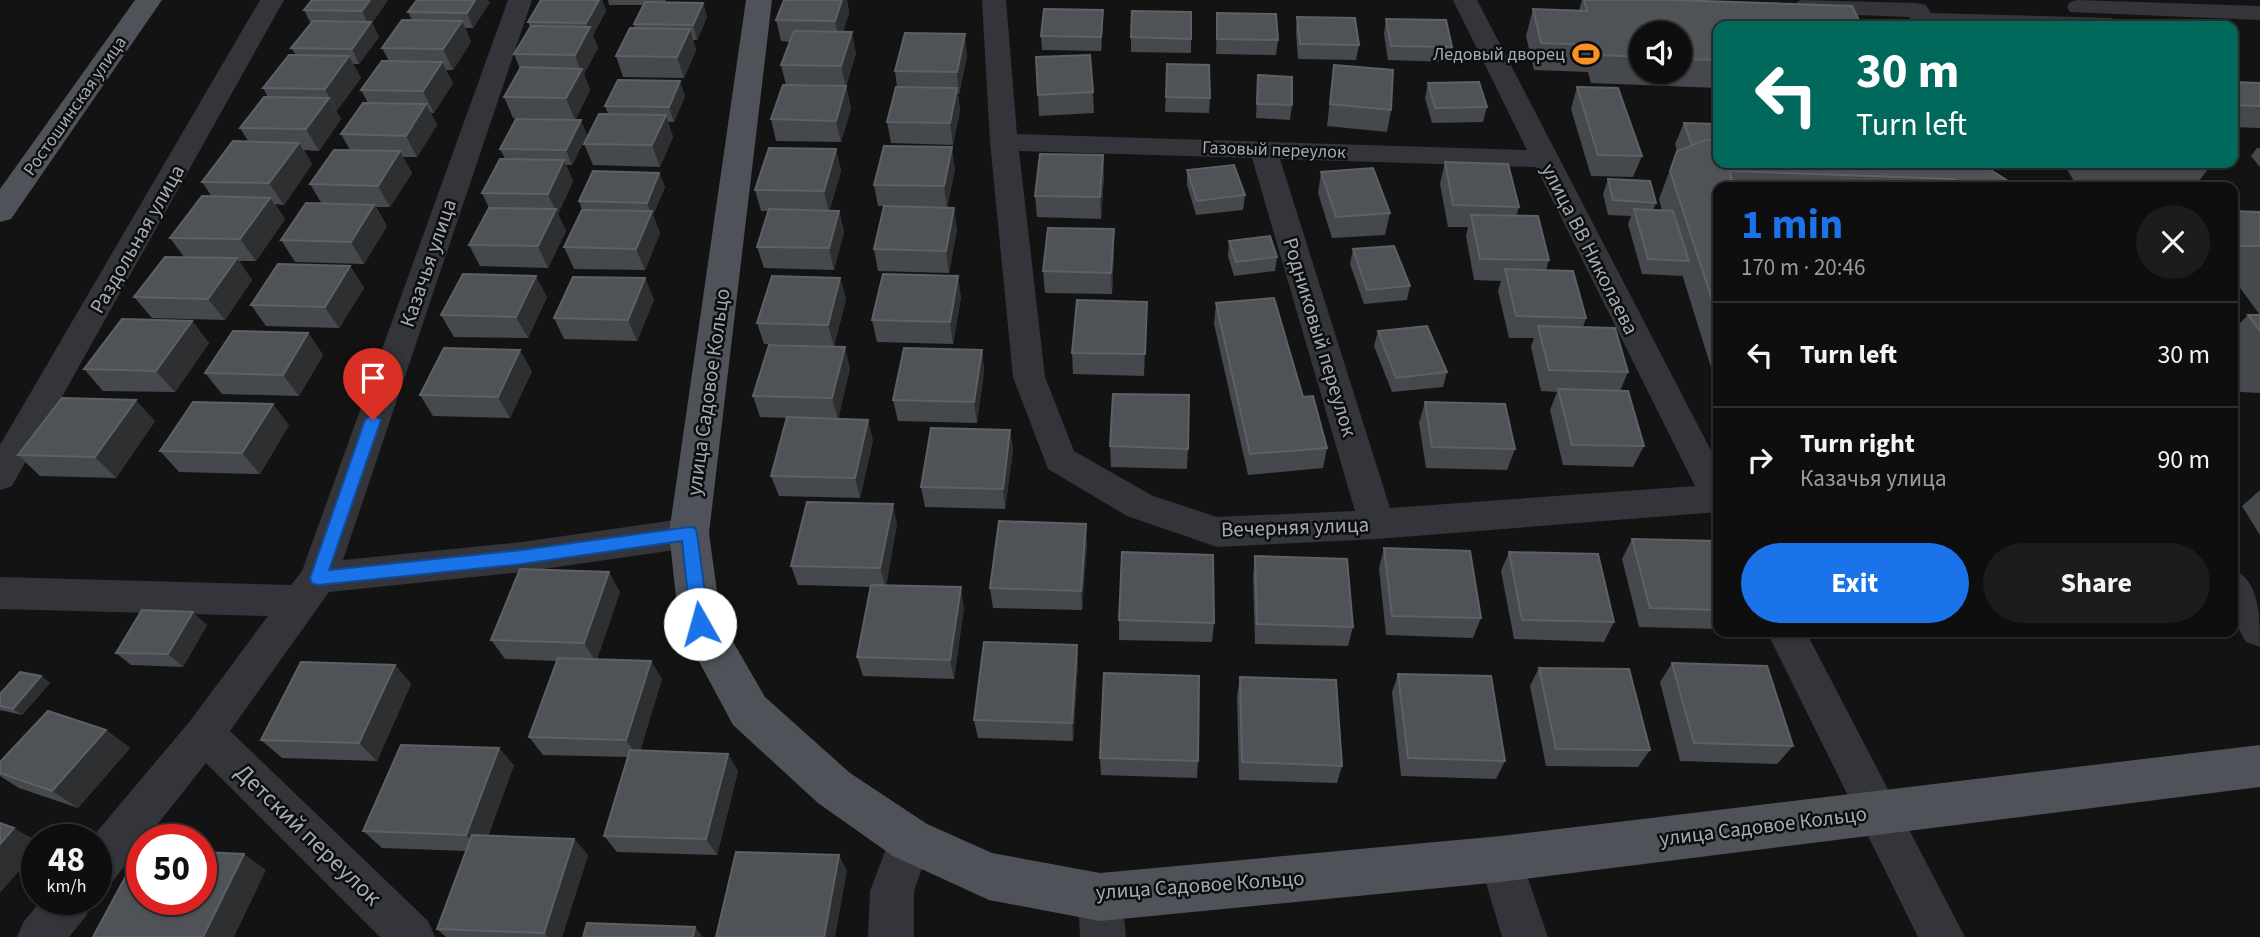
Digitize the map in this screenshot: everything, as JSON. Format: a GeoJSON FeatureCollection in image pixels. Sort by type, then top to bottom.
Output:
{"type":"FeatureCollection","features":[{"type":"Feature","properties":{"kind":"main road","name":"Ростошинская улица"},"geometry":{"type":"LineString","coordinates":[[0,212],[149,0]]}},
{"type":"Feature","properties":{"kind":"main road","name":"улица Садовое Кольцо"},"geometry":{"type":"LineString","coordinates":[[760,0],[689,533],[700,624],[749,711],[834,788],[910,840],[989,876],[1101,917],[1501,859],[2260,766]]}},
{"type":"Feature","properties":{"kind":"street","name":"Раздольная улица"},"geometry":{"type":"LineString","coordinates":[[0,476],[272,0]]}},
{"type":"Feature","properties":{"kind":"street","name":"Казачья улица"},"geometry":{"type":"LineString","coordinates":[[112,847],[204,734],[310,589],[520,0]]}},
{"type":"Feature","properties":{"kind":"street","name":"Вечерняя улица"},"geometry":{"type":"LineString","coordinates":[[994,0],[1004,142],[1029,377],[1060,459],[1140,506],[1217,532],[1377,524],[1713,497]]}},
{"type":"Feature","properties":{"kind":"street","name":"улица ВВ Николаева"},"geometry":{"type":"LineString","coordinates":[[1465,0],[1713,487]]}},
{"type":"Feature","properties":{"kind":"street"},"geometry":{"type":"LineString","coordinates":[[1778,5],[1885,12],[2056,15],[2104,20],[2191,18],[2209,21]]}},
{"type":"Feature","properties":{"kind":"street"},"geometry":{"type":"LineString","coordinates":[[2239,26],[2260,13]]}},
{"type":"Feature","properties":{"kind":"street","name":"Газовый переулок"},"geometry":{"type":"LineString","coordinates":[[1004,142],[1544,159]]}},
{"type":"Feature","properties":{"kind":"street","name":"Родниковый переулок"},"geometry":{"type":"LineString","coordinates":[[1263,150],[1377,524]]}},
{"type":"Feature","properties":{"kind":"street"},"geometry":{"type":"LineString","coordinates":[[0,593],[310,589],[689,533]]}},
{"type":"Feature","properties":{"kind":"street"},"geometry":{"type":"LineString","coordinates":[[2238,593],[2260,630]]}},
{"type":"Feature","properties":{"kind":"street"},"geometry":{"type":"LineString","coordinates":[[1789,637],[1942,937]]}},
{"type":"Feature","properties":{"kind":"street","name":"Детский переулок"},"geometry":{"type":"LineString","coordinates":[[204,734],[412,937]]}},
{"type":"Feature","properties":{"kind":"street"},"geometry":{"type":"LineString","coordinates":[[891,937],[892,891],[910,840]]}},
{"type":"Feature","properties":{"kind":"street"},"geometry":{"type":"LineString","coordinates":[[1501,859],[1525,937]]}},
{"type":"Feature","properties":{"kind":"street"},"geometry":{"type":"LineString","coordinates":[[40,937],[58,915]]}},
{"type":"Feature","properties":{"kind":"building"},"geometry":{"type":"Polygon","coordinates":[[[312,0],[370,0],[362,11],[304,10],[312,0]]]}},
{"type":"Feature","properties":{"kind":"building"},"geometry":{"type":"Polygon","coordinates":[[[417,0],[475,0],[467,13],[408,12],[417,0]]]}},
{"type":"Feature","properties":{"kind":"building"},"geometry":{"type":"Polygon","coordinates":[[[541,0],[599,0],[586,23],[528,22],[541,0]]]}},
{"type":"Feature","properties":{"kind":"building"},"geometry":{"type":"Polygon","coordinates":[[[784,0],[842,0],[835,21],[776,20],[784,0]]]}},
{"type":"Feature","properties":{"kind":"building"},"geometry":{"type":"Polygon","coordinates":[[[1584,0],[1852,6],[1860,21],[1713,21],[1713,60],[1692,59],[1692,21],[1629,21],[1629,56],[1600,55],[1597,45],[1541,43],[1533,9],[1587,11],[1584,0]]]}},
{"type":"Feature","properties":{"kind":"building"},"geometry":{"type":"Polygon","coordinates":[[[645,2],[703,3],[693,25],[634,24],[645,2]]]}},
{"type":"Feature","properties":{"kind":"building"},"geometry":{"type":"Polygon","coordinates":[[[1044,9],[1103,10],[1101,37],[1041,36],[1044,9]]]}},
{"type":"Feature","properties":{"kind":"building"},"geometry":{"type":"Polygon","coordinates":[[[1132,11],[1191,12],[1191,39],[1131,37],[1132,11]]]}},
{"type":"Feature","properties":{"kind":"building"},"geometry":{"type":"Polygon","coordinates":[[[1217,13],[1276,14],[1278,40],[1217,39],[1217,13]]]}},
{"type":"Feature","properties":{"kind":"building"},"geometry":{"type":"Polygon","coordinates":[[[1297,17],[1355,18],[1359,45],[1300,44],[1297,17]]]}},
{"type":"Feature","properties":{"kind":"building"},"geometry":{"type":"Polygon","coordinates":[[[1386,19],[1446,20],[1452,47],[1391,46],[1386,19]]]}},
{"type":"Feature","properties":{"kind":"building"},"geometry":{"type":"Polygon","coordinates":[[[402,20],[462,21],[443,49],[382,48],[402,20]]]}},
{"type":"Feature","properties":{"kind":"building"},"geometry":{"type":"Polygon","coordinates":[[[313,21],[371,22],[352,49],[291,48],[313,21]]]}},
{"type":"Feature","properties":{"kind":"building"},"geometry":{"type":"Polygon","coordinates":[[[531,26],[590,27],[575,55],[514,54],[531,26]]]}},
{"type":"Feature","properties":{"kind":"building"},"geometry":{"type":"Polygon","coordinates":[[[630,28],[690,29],[677,57],[616,56],[630,28]]]}},
{"type":"Feature","properties":{"kind":"building"},"geometry":{"type":"Polygon","coordinates":[[[794,31],[852,32],[841,66],[781,65],[794,31]]]}},
{"type":"Feature","properties":{"kind":"building"},"geometry":{"type":"Polygon","coordinates":[[[905,33],[965,34],[957,72],[895,71],[905,33]]]}},
{"type":"Feature","properties":{"kind":"building"},"geometry":{"type":"Polygon","coordinates":[[[289,55],[349,56],[325,89],[263,88],[289,55]]]}},
{"type":"Feature","properties":{"kind":"building"},"geometry":{"type":"Polygon","coordinates":[[[1090,55],[1093,92],[1038,95],[1036,57],[1090,55]]]}},
{"type":"Feature","properties":{"kind":"building"},"geometry":{"type":"Polygon","coordinates":[[[382,61],[442,62],[423,91],[361,90],[382,61]]]}},
{"type":"Feature","properties":{"kind":"building"},"geometry":{"type":"Polygon","coordinates":[[[1167,64],[1209,65],[1210,98],[1166,97],[1167,64]]]}},
{"type":"Feature","properties":{"kind":"building"},"geometry":{"type":"Polygon","coordinates":[[[1334,65],[1393,70],[1391,110],[1330,104],[1334,65]]]}},
{"type":"Feature","properties":{"kind":"building"},"geometry":{"type":"Polygon","coordinates":[[[521,67],[582,69],[566,98],[504,97],[521,67]]]}},
{"type":"Feature","properties":{"kind":"building"},"geometry":{"type":"Polygon","coordinates":[[[1258,75],[1292,77],[1292,105],[1257,104],[1258,75]]]}},
{"type":"Feature","properties":{"kind":"building"},"geometry":{"type":"Polygon","coordinates":[[[618,80],[680,81],[669,107],[605,106],[618,80]]]}},
{"type":"Feature","properties":{"kind":"building"},"geometry":{"type":"Polygon","coordinates":[[[1479,82],[1487,107],[1435,108],[1428,83],[1479,82]]]}},
{"type":"Feature","properties":{"kind":"building"},"geometry":{"type":"Polygon","coordinates":[[[2238,82],[2260,83],[2260,106],[2238,105],[2238,82]]]}},
{"type":"Feature","properties":{"kind":"building"},"geometry":{"type":"Polygon","coordinates":[[[783,85],[846,86],[836,121],[771,119],[783,85]]]}},
{"type":"Feature","properties":{"kind":"building"},"geometry":{"type":"Polygon","coordinates":[[[896,87],[957,88],[950,123],[887,122],[896,87]]]}},
{"type":"Feature","properties":{"kind":"building"},"geometry":{"type":"Polygon","coordinates":[[[1577,87],[1618,88],[1642,156],[1598,155],[1577,87]]]}},
{"type":"Feature","properties":{"kind":"building"},"geometry":{"type":"Polygon","coordinates":[[[264,97],[329,98],[306,129],[240,128],[264,97]]]}},
{"type":"Feature","properties":{"kind":"building"},"geometry":{"type":"Polygon","coordinates":[[[363,103],[426,104],[406,136],[341,134],[363,103]]]}},
{"type":"Feature","properties":{"kind":"building"},"geometry":{"type":"Polygon","coordinates":[[[599,114],[666,115],[652,145],[584,144],[599,114]]]}},
{"type":"Feature","properties":{"kind":"building"},"geometry":{"type":"Polygon","coordinates":[[[516,119],[581,120],[566,150],[500,149],[516,119]]]}},
{"type":"Feature","properties":{"kind":"building"},"geometry":{"type":"Polygon","coordinates":[[[1684,123],[1713,124],[1713,140],[1692,145],[1684,123]]]}},
{"type":"Feature","properties":{"kind":"building"},"geometry":{"type":"Polygon","coordinates":[[[1713,140],[1713,168],[1988,168],[2009,182],[1956,182],[1954,179],[1729,171],[1733,182],[1713,182],[1713,303],[1670,171],[1677,151],[1713,140]]]}},
{"type":"Feature","properties":{"kind":"building"},"geometry":{"type":"Polygon","coordinates":[[[233,141],[299,143],[269,183],[202,182],[233,141]]]}},
{"type":"Feature","properties":{"kind":"building"},"geometry":{"type":"Polygon","coordinates":[[[884,146],[952,147],[944,186],[874,185],[884,146]]]}},
{"type":"Feature","properties":{"kind":"building"},"geometry":{"type":"Polygon","coordinates":[[[769,148],[836,149],[824,191],[755,190],[769,148]]]}},
{"type":"Feature","properties":{"kind":"building"},"geometry":{"type":"Polygon","coordinates":[[[334,150],[400,151],[378,186],[310,184],[334,150]]]}},
{"type":"Feature","properties":{"kind":"building"},"geometry":{"type":"Polygon","coordinates":[[[1040,154],[1103,155],[1100,197],[1035,196],[1040,154]]]}},
{"type":"Feature","properties":{"kind":"building"},"geometry":{"type":"Polygon","coordinates":[[[500,159],[564,160],[548,194],[482,193],[500,159]]]}},
{"type":"Feature","properties":{"kind":"building"},"geometry":{"type":"Polygon","coordinates":[[[1445,162],[1508,164],[1519,207],[1453,205],[1445,162]]]}},
{"type":"Feature","properties":{"kind":"building"},"geometry":{"type":"Polygon","coordinates":[[[1234,165],[1245,195],[1197,201],[1187,170],[1234,165]]]}},
{"type":"Feature","properties":{"kind":"building"},"geometry":{"type":"Polygon","coordinates":[[[1373,168],[1390,213],[1336,217],[1321,172],[1373,168]]]}},
{"type":"Feature","properties":{"kind":"building"},"geometry":{"type":"Polygon","coordinates":[[[593,171],[659,173],[647,203],[579,201],[593,171]]]}},
{"type":"Feature","properties":{"kind":"building"},"geometry":{"type":"Polygon","coordinates":[[[1608,179],[1650,181],[1656,203],[1613,200],[1608,179]]]}},
{"type":"Feature","properties":{"kind":"building"},"geometry":{"type":"Polygon","coordinates":[[[202,196],[270,198],[240,239],[170,238],[202,196]]]}},
{"type":"Feature","properties":{"kind":"building"},"geometry":{"type":"Polygon","coordinates":[[[306,203],[374,205],[351,242],[281,240],[306,203]]]}},
{"type":"Feature","properties":{"kind":"building"},"geometry":{"type":"Polygon","coordinates":[[[884,206],[954,208],[946,251],[874,249],[884,206]]]}},
{"type":"Feature","properties":{"kind":"building"},"geometry":{"type":"Polygon","coordinates":[[[489,208],[556,209],[538,246],[469,245],[489,208]]]}},
{"type":"Feature","properties":{"kind":"building"},"geometry":{"type":"Polygon","coordinates":[[[769,209],[839,211],[829,248],[757,247],[769,209]]]}},
{"type":"Feature","properties":{"kind":"building"},"geometry":{"type":"Polygon","coordinates":[[[1634,209],[1673,211],[1689,261],[1648,259],[1634,209]]]}},
{"type":"Feature","properties":{"kind":"building"},"geometry":{"type":"Polygon","coordinates":[[[582,210],[652,211],[636,249],[564,247],[582,210]]]}},
{"type":"Feature","properties":{"kind":"building"},"geometry":{"type":"Polygon","coordinates":[[[2238,211],[2260,212],[2260,246],[2238,246],[2238,211]]]}},
{"type":"Feature","properties":{"kind":"building"},"geometry":{"type":"Polygon","coordinates":[[[1471,215],[1538,216],[1549,260],[1480,259],[1471,215]]]}},
{"type":"Feature","properties":{"kind":"building"},"geometry":{"type":"Polygon","coordinates":[[[1048,228],[1114,229],[1111,273],[1043,271],[1048,228]]]}},
{"type":"Feature","properties":{"kind":"building"},"geometry":{"type":"Polygon","coordinates":[[[1270,236],[1277,257],[1236,262],[1229,241],[1270,236]]]}},
{"type":"Feature","properties":{"kind":"building"},"geometry":{"type":"Polygon","coordinates":[[[1394,246],[1410,286],[1367,290],[1353,249],[1394,246]]]}},
{"type":"Feature","properties":{"kind":"building"},"geometry":{"type":"Polygon","coordinates":[[[165,257],[237,258],[208,299],[134,297],[165,257]]]}},
{"type":"Feature","properties":{"kind":"building"},"geometry":{"type":"Polygon","coordinates":[[[278,264],[350,266],[325,307],[251,305],[278,264]]]}},
{"type":"Feature","properties":{"kind":"building"},"geometry":{"type":"Polygon","coordinates":[[[1505,269],[1573,271],[1586,318],[1516,316],[1505,269]]]}},
{"type":"Feature","properties":{"kind":"building"},"geometry":{"type":"Polygon","coordinates":[[[463,274],[536,276],[516,317],[441,315],[463,274]]]}},
{"type":"Feature","properties":{"kind":"building"},"geometry":{"type":"Polygon","coordinates":[[[883,274],[958,276],[950,322],[872,320],[883,274]]]}},
{"type":"Feature","properties":{"kind":"building"},"geometry":{"type":"Polygon","coordinates":[[[772,276],[840,278],[828,325],[757,323],[772,276]]]}},
{"type":"Feature","properties":{"kind":"building"},"geometry":{"type":"Polygon","coordinates":[[[573,277],[645,278],[628,320],[554,318],[573,277]]]}},
{"type":"Feature","properties":{"kind":"building"},"geometry":{"type":"Polygon","coordinates":[[[1274,298],[1303,397],[1313,396],[1327,448],[1250,454],[1216,303],[1274,298]]]}},
{"type":"Feature","properties":{"kind":"building"},"geometry":{"type":"Polygon","coordinates":[[[1077,300],[1147,302],[1145,354],[1072,353],[1077,300]]]}},
{"type":"Feature","properties":{"kind":"building"},"geometry":{"type":"Polygon","coordinates":[[[2248,315],[2260,315],[2260,331],[2248,315]]]}},
{"type":"Feature","properties":{"kind":"building"},"geometry":{"type":"Polygon","coordinates":[[[122,319],[192,321],[156,371],[84,369],[122,319]]]}},
{"type":"Feature","properties":{"kind":"building"},"geometry":{"type":"Polygon","coordinates":[[[1427,326],[1447,372],[1396,378],[1378,331],[1427,326]]]}},
{"type":"Feature","properties":{"kind":"building"},"geometry":{"type":"Polygon","coordinates":[[[1538,326],[1615,328],[1628,372],[1549,370],[1538,326]]]}},
{"type":"Feature","properties":{"kind":"building"},"geometry":{"type":"Polygon","coordinates":[[[233,331],[308,333],[283,375],[205,373],[233,331]]]}},
{"type":"Feature","properties":{"kind":"building"},"geometry":{"type":"Polygon","coordinates":[[[769,345],[845,347],[832,398],[753,396],[769,345]]]}},
{"type":"Feature","properties":{"kind":"building"},"geometry":{"type":"Polygon","coordinates":[[[444,348],[520,350],[498,397],[420,395],[444,348]]]}},
{"type":"Feature","properties":{"kind":"building"},"geometry":{"type":"Polygon","coordinates":[[[904,348],[982,350],[974,402],[893,400],[904,348]]]}},
{"type":"Feature","properties":{"kind":"building"},"geometry":{"type":"Polygon","coordinates":[[[1558,389],[1628,391],[1644,446],[1572,445],[1558,389]]]}},
{"type":"Feature","properties":{"kind":"building"},"geometry":{"type":"Polygon","coordinates":[[[1113,394],[1189,395],[1188,449],[1110,446],[1113,394]]]}},
{"type":"Feature","properties":{"kind":"building"},"geometry":{"type":"Polygon","coordinates":[[[62,398],[136,400],[95,457],[18,455],[62,398]]]}},
{"type":"Feature","properties":{"kind":"building"},"geometry":{"type":"Polygon","coordinates":[[[193,402],[273,404],[242,453],[160,451],[193,402]]]}},
{"type":"Feature","properties":{"kind":"building"},"geometry":{"type":"Polygon","coordinates":[[[1425,402],[1505,404],[1515,449],[1432,447],[1425,402]]]}},
{"type":"Feature","properties":{"kind":"building"},"geometry":{"type":"Polygon","coordinates":[[[787,417],[868,420],[855,478],[771,476],[787,417]]]}},
{"type":"Feature","properties":{"kind":"building"},"geometry":{"type":"Polygon","coordinates":[[[931,428],[1010,430],[1003,489],[921,487],[931,428]]]}},
{"type":"Feature","properties":{"kind":"building"},"geometry":{"type":"Polygon","coordinates":[[[807,502],[893,504],[880,568],[791,566],[807,502]]]}},
{"type":"Feature","properties":{"kind":"building"},"geometry":{"type":"Polygon","coordinates":[[[999,521],[1086,524],[1081,591],[990,588],[999,521]]]}},
{"type":"Feature","properties":{"kind":"building"},"geometry":{"type":"Polygon","coordinates":[[[1632,539],[1713,541],[1713,610],[1650,608],[1632,539]]]}},
{"type":"Feature","properties":{"kind":"building"},"geometry":{"type":"Polygon","coordinates":[[[1384,548],[1470,551],[1481,618],[1392,616],[1384,548]]]}},
{"type":"Feature","properties":{"kind":"building"},"geometry":{"type":"Polygon","coordinates":[[[1122,552],[1213,555],[1214,623],[1119,620],[1122,552]]]}},
{"type":"Feature","properties":{"kind":"building"},"geometry":{"type":"Polygon","coordinates":[[[1509,552],[1598,554],[1614,622],[1522,620],[1509,552]]]}},
{"type":"Feature","properties":{"kind":"building"},"geometry":{"type":"Polygon","coordinates":[[[1255,556],[1347,559],[1353,627],[1257,624],[1255,556]]]}},
{"type":"Feature","properties":{"kind":"building"},"geometry":{"type":"Polygon","coordinates":[[[520,569],[609,572],[584,643],[491,640],[520,569]]]}},
{"type":"Feature","properties":{"kind":"building"},"geometry":{"type":"Polygon","coordinates":[[[871,585],[961,587],[950,660],[857,657],[871,585]]]}},
{"type":"Feature","properties":{"kind":"building"},"geometry":{"type":"Polygon","coordinates":[[[142,610],[193,612],[168,654],[116,653],[142,610]]]}},
{"type":"Feature","properties":{"kind":"building"},"geometry":{"type":"Polygon","coordinates":[[[984,642],[1077,645],[1072,723],[974,720],[984,642]]]}},
{"type":"Feature","properties":{"kind":"building"},"geometry":{"type":"Polygon","coordinates":[[[558,658],[651,661],[626,740],[529,737],[558,658]]]}},
{"type":"Feature","properties":{"kind":"building"},"geometry":{"type":"Polygon","coordinates":[[[301,662],[395,665],[359,743],[261,740],[301,662]]]}},
{"type":"Feature","properties":{"kind":"building"},"geometry":{"type":"Polygon","coordinates":[[[1672,663],[1767,666],[1793,746],[1694,743],[1672,663]]]}},
{"type":"Feature","properties":{"kind":"building"},"geometry":{"type":"Polygon","coordinates":[[[1539,668],[1629,669],[1650,750],[1556,749],[1539,668]]]}},
{"type":"Feature","properties":{"kind":"building"},"geometry":{"type":"Polygon","coordinates":[[[20,672],[41,676],[13,709],[0,706],[0,694],[20,672]]]}},
{"type":"Feature","properties":{"kind":"building"},"geometry":{"type":"Polygon","coordinates":[[[1104,673],[1199,676],[1198,761],[1100,758],[1104,673]]]}},
{"type":"Feature","properties":{"kind":"building"},"geometry":{"type":"Polygon","coordinates":[[[1398,674],[1491,676],[1505,761],[1408,758],[1398,674]]]}},
{"type":"Feature","properties":{"kind":"building"},"geometry":{"type":"Polygon","coordinates":[[[1240,677],[1336,680],[1342,766],[1242,762],[1240,677]]]}},
{"type":"Feature","properties":{"kind":"building"},"geometry":{"type":"Polygon","coordinates":[[[48,711],[106,730],[52,791],[0,773],[0,762],[48,711]]]}},
{"type":"Feature","properties":{"kind":"building"},"geometry":{"type":"Polygon","coordinates":[[[401,745],[499,748],[466,835],[363,831],[401,745]]]}},
{"type":"Feature","properties":{"kind":"building"},"geometry":{"type":"Polygon","coordinates":[[[630,750],[728,754],[706,839],[604,836],[630,750]]]}},
{"type":"Feature","properties":{"kind":"building"},"geometry":{"type":"Polygon","coordinates":[[[0,823],[14,828],[0,844],[0,823]]]}},
{"type":"Feature","properties":{"kind":"building"},"geometry":{"type":"Polygon","coordinates":[[[472,835],[574,839],[544,933],[437,929],[472,835]]]}},
{"type":"Feature","properties":{"kind":"building"},"geometry":{"type":"Polygon","coordinates":[[[736,852],[839,855],[824,937],[716,937],[736,852]]]}},
{"type":"Feature","properties":{"kind":"building"},"geometry":{"type":"Polygon","coordinates":[[[217,853],[244,854],[217,909],[217,853]]]}},
{"type":"Feature","properties":{"kind":"building"},"geometry":{"type":"Polygon","coordinates":[[[126,876],[126,915],[214,915],[203,937],[93,937],[105,915],[112,915],[112,902],[126,876]]]}},
{"type":"Feature","properties":{"kind":"building"},"geometry":{"type":"Polygon","coordinates":[[[587,923],[695,927],[693,937],[583,937],[587,923]]]}},
{"type":"Feature","properties":{"kind":"place","name":"Ледовый дворец"},"geometry":{"type":"Point","coordinates":[1586,54]}},
{"type":"Feature","properties":{"kind":"route"},"geometry":{"type":"LineString","coordinates":[[373,420],[318,578],[522,557],[689,533],[700,624]]}}]}
